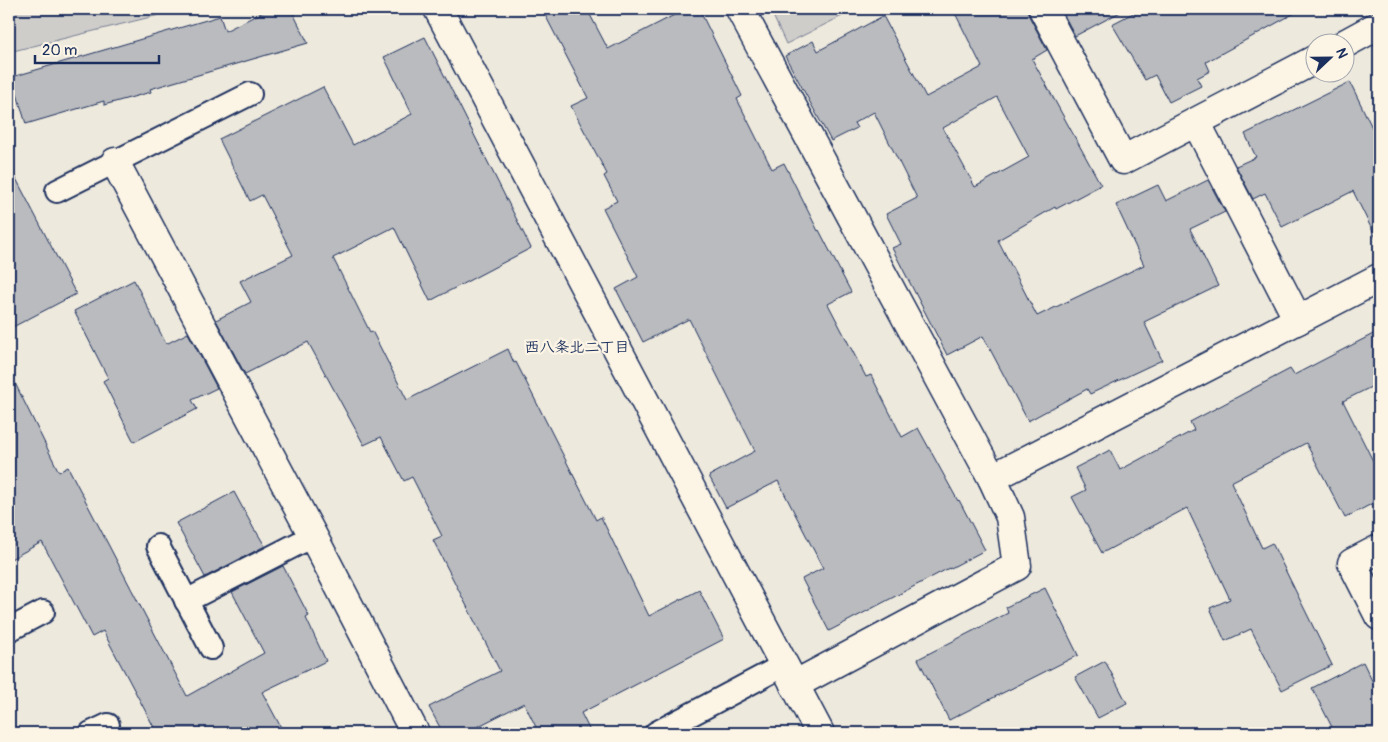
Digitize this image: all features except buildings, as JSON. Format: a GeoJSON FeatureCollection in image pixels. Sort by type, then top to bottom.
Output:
{"type":"FeatureCollection","features":[{"type":"Feature","properties":{"kind":"street"},"geometry":{"type":"LineString","coordinates":[[438,9],[820,733]]}},
{"type":"Feature","properties":{"kind":"street"},"geometry":{"type":"LineString","coordinates":[[740,9],[992,478],[1010,517],[1017,566],[789,675]]}},
{"type":"Feature","properties":{"kind":"street"},"geometry":{"type":"LineString","coordinates":[[1043,9],[1123,160],[1306,64]]}},
{"type":"Feature","properties":{"kind":"street"},"geometry":{"type":"LineString","coordinates":[[1356,38],[1379,25]]}},
{"type":"Feature","properties":{"kind":"street"},"geometry":{"type":"LineString","coordinates":[[1196,122],[1298,320]]}},
{"type":"Feature","properties":{"kind":"street"},"geometry":{"type":"LineString","coordinates":[[115,162],[415,733]]}},
{"type":"Feature","properties":{"kind":"street"},"geometry":{"type":"LineString","coordinates":[[992,478],[1379,278]]}},
{"type":"Feature","properties":{"kind":"street"},"geometry":{"type":"LineString","coordinates":[[1379,549],[1352,563],[1379,616]]}},
{"type":"Feature","properties":{"kind":"lane"},"geometry":{"type":"LineString","coordinates":[[57,191],[250,94]]}},
{"type":"Feature","properties":{"kind":"lane"},"geometry":{"type":"LineString","coordinates":[[186,601],[313,536]]}},
{"type":"Feature","properties":{"kind":"lane"},"geometry":{"type":"LineString","coordinates":[[158,546],[212,648]]}},
{"type":"Feature","properties":{"kind":"lane"},"geometry":{"type":"LineString","coordinates":[[9,630],[43,612]]}},
{"type":"Feature","properties":{"kind":"lane"},"geometry":{"type":"LineString","coordinates":[[656,733],[789,675]]}},
{"type":"Feature","properties":{"kind":"shaded area"},"geometry":{"type":"Polygon","coordinates":[[[9,9],[183,9],[9,52],[9,9]]]}},
{"type":"Feature","properties":{"kind":"shaded area"},"geometry":{"type":"Polygon","coordinates":[[[770,9],[856,9],[786,44],[770,9]]]}},
{"type":"Feature","properties":{"kind":"district","name":"西八条北二丁目"},"geometry":{"type":"Point","coordinates":[577,347]}}]}
